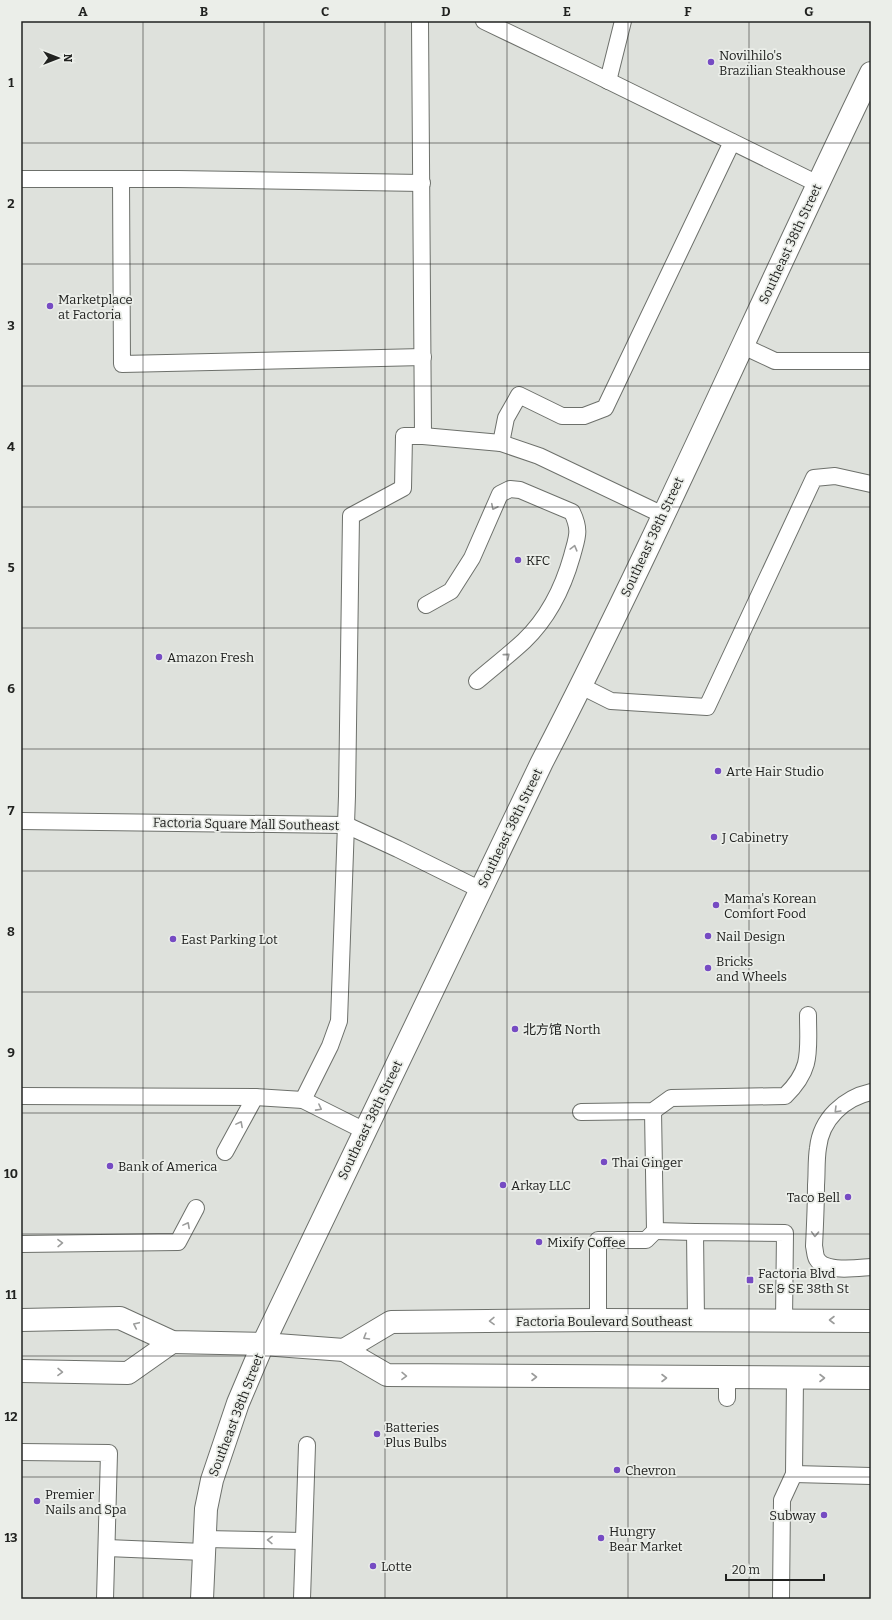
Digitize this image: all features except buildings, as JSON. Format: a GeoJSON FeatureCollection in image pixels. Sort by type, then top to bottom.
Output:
{"type":"FeatureCollection","features":[{"type":"Feature","properties":{"kind":"street","name":"Southeast 38th Street"},"geometry":{"type":"LineString","coordinates":[[202,1599],[206,1509],[212,1480],[238,1403],[263,1344],[542,762],[581,686],[663,515],[871,73]]}},
{"type":"Feature","properties":{"kind":"street"},"geometry":{"type":"LineString","coordinates":[[21,1320],[120,1318],[172,1342],[263,1344],[344,1350],[387,1376],[727,1388],[795,1378],[871,1378]]}},
{"type":"Feature","properties":{"kind":"street","name":"Factoria Boulevard Southeast"},"geometry":{"type":"LineString","coordinates":[[344,1350],[390,1322],[598,1320],[871,1321]]}},
{"type":"Feature","properties":{"kind":"street"},"geometry":{"type":"LineString","coordinates":[[21,1371],[128,1373],[172,1342]]}},
{"type":"Feature","properties":{"kind":"lane"},"geometry":{"type":"LineString","coordinates":[[420,21],[423,436]]}},
{"type":"Feature","properties":{"kind":"lane"},"geometry":{"type":"LineString","coordinates":[[484,21],[818,184]]}},
{"type":"Feature","properties":{"kind":"lane"},"geometry":{"type":"LineString","coordinates":[[608,81],[623,21]]}},
{"type":"Feature","properties":{"kind":"lane"},"geometry":{"type":"LineString","coordinates":[[501,443],[506,418],[518,395],[562,416],[584,416],[605,408],[732,142]]}},
{"type":"Feature","properties":{"kind":"lane"},"geometry":{"type":"LineString","coordinates":[[21,179],[422,183]]}},
{"type":"Feature","properties":{"kind":"lane"},"geometry":{"type":"LineString","coordinates":[[121,179],[122,364],[423,356]]}},
{"type":"Feature","properties":{"kind":"lane"},"geometry":{"type":"LineString","coordinates":[[743,346],[775,361],[871,361]]}},
{"type":"Feature","properties":{"kind":"lane"},"geometry":{"type":"LineString","coordinates":[[303,1100],[330,1046],[338,1021],[346,825],[351,516],[403,488],[404,436],[423,436],[501,443],[539,456],[663,515]]}},
{"type":"Feature","properties":{"kind":"lane"},"geometry":{"type":"LineString","coordinates":[[581,686],[611,702],[707,707],[814,478],[835,476],[871,484]]}},
{"type":"Feature","properties":{"kind":"lane"},"geometry":{"type":"LineString","coordinates":[[426,605],[451,591],[472,558],[500,494],[510,489],[520,490],[572,512],[578,524],[578,534],[566,579],[552,605],[542,620],[524,641],[477,681]]}},
{"type":"Feature","properties":{"kind":"lane","name":"Factoria Square Mall Southeast"},"geometry":{"type":"LineString","coordinates":[[21,821],[346,825],[481,890]]}},
{"type":"Feature","properties":{"kind":"lane"},"geometry":{"type":"LineString","coordinates":[[581,1112],[653,1111],[671,1098],[785,1096],[796,1086],[804,1073],[808,1057],[808,1015]]}},
{"type":"Feature","properties":{"kind":"lane"},"geometry":{"type":"LineString","coordinates":[[871,1092],[858,1095],[842,1105],[829,1118],[823,1129],[818,1146],[814,1246],[816,1258],[823,1266],[833,1268],[871,1267]]}},
{"type":"Feature","properties":{"kind":"lane"},"geometry":{"type":"LineString","coordinates":[[21,1096],[255,1097],[303,1100],[365,1131]]}},
{"type":"Feature","properties":{"kind":"lane"},"geometry":{"type":"LineString","coordinates":[[225,1152],[255,1097]]}},
{"type":"Feature","properties":{"kind":"lane"},"geometry":{"type":"LineString","coordinates":[[598,1320],[598,1240],[646,1240],[655,1231],[653,1111]]}},
{"type":"Feature","properties":{"kind":"lane"},"geometry":{"type":"LineString","coordinates":[[21,1244],[178,1242],[196,1208]]}},
{"type":"Feature","properties":{"kind":"lane"},"geometry":{"type":"LineString","coordinates":[[655,1231],[785,1233],[784,1320]]}},
{"type":"Feature","properties":{"kind":"lane"},"geometry":{"type":"LineString","coordinates":[[695,1232],[696,1320]]}},
{"type":"Feature","properties":{"kind":"lane"},"geometry":{"type":"LineString","coordinates":[[781,1599],[782,1500],[794,1474],[795,1378]]}},
{"type":"Feature","properties":{"kind":"lane"},"geometry":{"type":"LineString","coordinates":[[302,1599],[307,1445]]}},
{"type":"Feature","properties":{"kind":"lane"},"geometry":{"type":"LineString","coordinates":[[21,1452],[109,1453],[105,1599]]}},
{"type":"Feature","properties":{"kind":"lane"},"geometry":{"type":"LineString","coordinates":[[794,1474],[871,1476]]}},
{"type":"Feature","properties":{"kind":"lane"},"geometry":{"type":"LineString","coordinates":[[107,1548],[204,1546],[303,1541]]}},
{"type":"Feature","properties":{"kind":"place","name":"Novilhilo's Brazilian Steakhouse"},"geometry":{"type":"Point","coordinates":[711,62]}},
{"type":"Feature","properties":{"kind":"place","name":"Marketplace at Factoria"},"geometry":{"type":"Point","coordinates":[50,306]}},
{"type":"Feature","properties":{"kind":"place","name":"KFC"},"geometry":{"type":"Point","coordinates":[518,560]}},
{"type":"Feature","properties":{"kind":"place","name":"Amazon Fresh"},"geometry":{"type":"Point","coordinates":[159,657]}},
{"type":"Feature","properties":{"kind":"place","name":"Arte Hair Studio"},"geometry":{"type":"Point","coordinates":[718,771]}},
{"type":"Feature","properties":{"kind":"place","name":"J Cabinetry"},"geometry":{"type":"Point","coordinates":[714,837]}},
{"type":"Feature","properties":{"kind":"place","name":"Mama's Korean Comfort Food"},"geometry":{"type":"Point","coordinates":[716,905]}},
{"type":"Feature","properties":{"kind":"place","name":"Nail Design"},"geometry":{"type":"Point","coordinates":[708,936]}},
{"type":"Feature","properties":{"kind":"place","name":"East Parking Lot"},"geometry":{"type":"Point","coordinates":[173,939]}},
{"type":"Feature","properties":{"kind":"place","name":"Bricks and Wheels"},"geometry":{"type":"Point","coordinates":[708,968]}},
{"type":"Feature","properties":{"kind":"place","name":"北方馆 North"},"geometry":{"type":"Point","coordinates":[515,1029]}},
{"type":"Feature","properties":{"kind":"place","name":"Thai Ginger"},"geometry":{"type":"Point","coordinates":[604,1162]}},
{"type":"Feature","properties":{"kind":"place","name":"Bank of America"},"geometry":{"type":"Point","coordinates":[110,1166]}},
{"type":"Feature","properties":{"kind":"place","name":"Arkay LLC"},"geometry":{"type":"Point","coordinates":[503,1185]}},
{"type":"Feature","properties":{"kind":"place","name":"Taco Bell"},"geometry":{"type":"Point","coordinates":[848,1197]}},
{"type":"Feature","properties":{"kind":"place","name":"Mixify Coffee"},"geometry":{"type":"Point","coordinates":[539,1242]}},
{"type":"Feature","properties":{"kind":"place","name":"Factoria Blvd SE & SE 38th St"},"geometry":{"type":"Point","coordinates":[750,1280]}},
{"type":"Feature","properties":{"kind":"place","name":"Batteries Plus Bulbs"},"geometry":{"type":"Point","coordinates":[377,1434]}},
{"type":"Feature","properties":{"kind":"place","name":"Chevron"},"geometry":{"type":"Point","coordinates":[617,1470]}},
{"type":"Feature","properties":{"kind":"place","name":"Premier Nails and Spa"},"geometry":{"type":"Point","coordinates":[37,1501]}},
{"type":"Feature","properties":{"kind":"place","name":"Subway"},"geometry":{"type":"Point","coordinates":[824,1515]}},
{"type":"Feature","properties":{"kind":"place","name":"Hungry Bear Market"},"geometry":{"type":"Point","coordinates":[601,1538]}},
{"type":"Feature","properties":{"kind":"place","name":"Lotte"},"geometry":{"type":"Point","coordinates":[373,1566]}}]}
